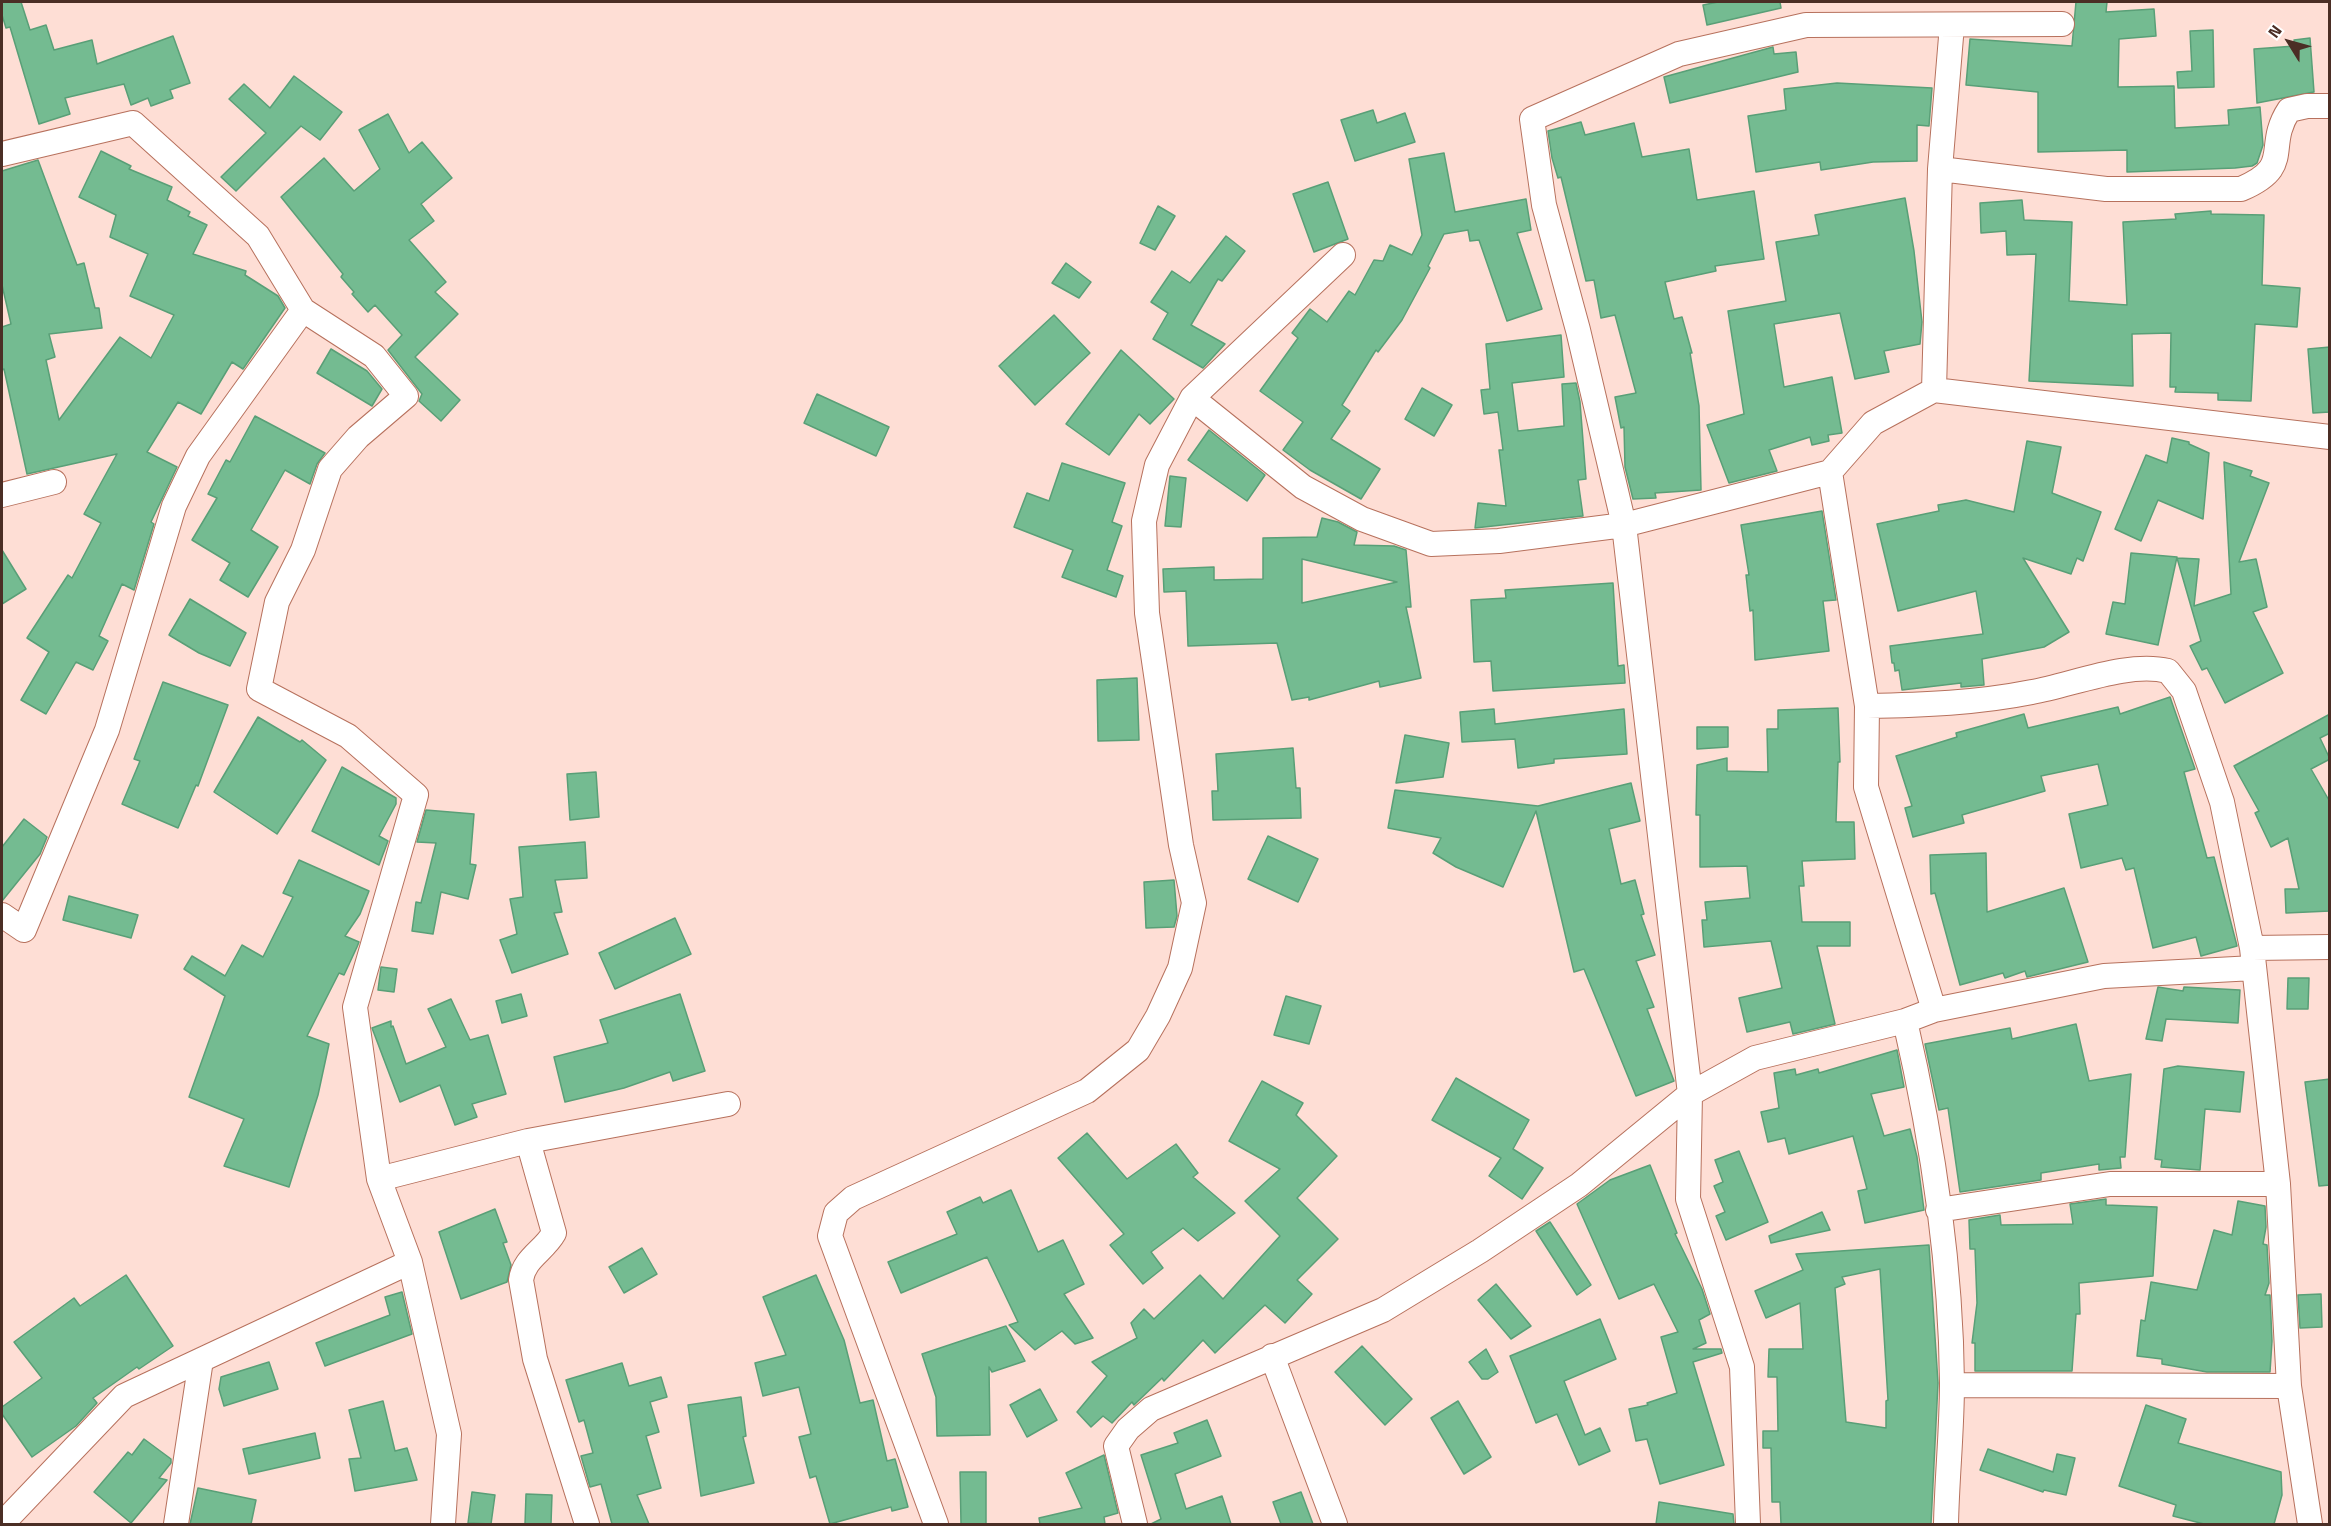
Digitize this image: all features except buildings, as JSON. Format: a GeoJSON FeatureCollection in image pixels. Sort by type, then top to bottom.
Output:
{"type":"FeatureCollection","features":[{"type":"Feature","properties":{"kind":"street"},"geometry":{"type":"LineString","coordinates":[[1748,1524],[1742,1367],[1688,1199],[1690,1094],[1624,525],[1578,330],[1544,206],[1532,119],[1679,54],[1806,25],[2062,24]]}},
{"type":"Feature","properties":{"kind":"street"},"geometry":{"type":"LineString","coordinates":[[1934,390],[1940,169],[1952,25]]}},
{"type":"Feature","properties":{"kind":"street"},"geometry":{"type":"LineString","coordinates":[[1940,169],[2106,189],[2241,189],[2260,181],[2276,164],[2279,126],[2289,110],[2307,106],[2330,106]]}},
{"type":"Feature","properties":{"kind":"street"},"geometry":{"type":"LineString","coordinates":[[2,154],[133,123],[258,236],[303,310],[374,356],[406,396],[358,436],[330,469],[303,550],[277,602],[259,689],[348,736],[416,795],[355,1007],[379,1179],[410,1262],[448,1434],[443,1524]]}},
{"type":"Feature","properties":{"kind":"street"},"geometry":{"type":"LineString","coordinates":[[936,1524],[830,1236],[836,1213],[853,1198],[1087,1091],[1138,1050],[1158,1016],[1180,968],[1194,903],[1181,845],[1147,613],[1144,521],[1157,465],[1192,398],[1343,255]]}},
{"type":"Feature","properties":{"kind":"street"},"geometry":{"type":"LineString","coordinates":[[2,915],[24,930],[107,730],[174,506],[198,456],[303,310]]}},
{"type":"Feature","properties":{"kind":"street"},"geometry":{"type":"LineString","coordinates":[[1192,398],[1303,487],[1362,519],[1431,544],[1499,541],[1624,525],[1830,472],[1873,423],[1934,390],[2330,437]]}},
{"type":"Feature","properties":{"kind":"street"},"geometry":{"type":"LineString","coordinates":[[1830,472],[1867,706],[1866,787],[1934,1010]]}},
{"type":"Feature","properties":{"kind":"street"},"geometry":{"type":"LineString","coordinates":[[2,495],[54,482]]}},
{"type":"Feature","properties":{"kind":"street"},"geometry":{"type":"LineString","coordinates":[[1867,706],[1962,704],[2032,693],[2141,667],[2168,671],[2184,691],[2222,802],[2253,958],[2278,1184],[2289,1386],[2310,1524]]}},
{"type":"Feature","properties":{"kind":"street"},"geometry":{"type":"LineString","coordinates":[[1135,1524],[1116,1446],[1128,1429],[1151,1409],[1383,1310],[1480,1251],[1579,1185],[1690,1094],[1755,1058],[1905,1021],[1934,1010],[2104,976],[2330,947]]}},
{"type":"Feature","properties":{"kind":"street"},"geometry":{"type":"LineString","coordinates":[[1905,1021],[1921,1090],[1938,1210],[1950,1326],[1952,1385],[1946,1524]]}},
{"type":"Feature","properties":{"kind":"street"},"geometry":{"type":"LineString","coordinates":[[379,1179],[528,1142],[728,1104]]}},
{"type":"Feature","properties":{"kind":"street"},"geometry":{"type":"LineString","coordinates":[[528,1142],[554,1233],[550,1241],[523,1268],[521,1280],[535,1359],[587,1524]]}},
{"type":"Feature","properties":{"kind":"street"},"geometry":{"type":"LineString","coordinates":[[1938,1210],[2110,1184],[2278,1184]]}},
{"type":"Feature","properties":{"kind":"street"},"geometry":{"type":"LineString","coordinates":[[2,1524],[124,1396],[410,1262]]}},
{"type":"Feature","properties":{"kind":"street"},"geometry":{"type":"LineString","coordinates":[[1272,1356],[1335,1524]]}},
{"type":"Feature","properties":{"kind":"street"},"geometry":{"type":"LineString","coordinates":[[176,1524],[201,1360]]}},
{"type":"Feature","properties":{"kind":"street"},"geometry":{"type":"LineString","coordinates":[[1952,1385],[2289,1386]]}}]}
